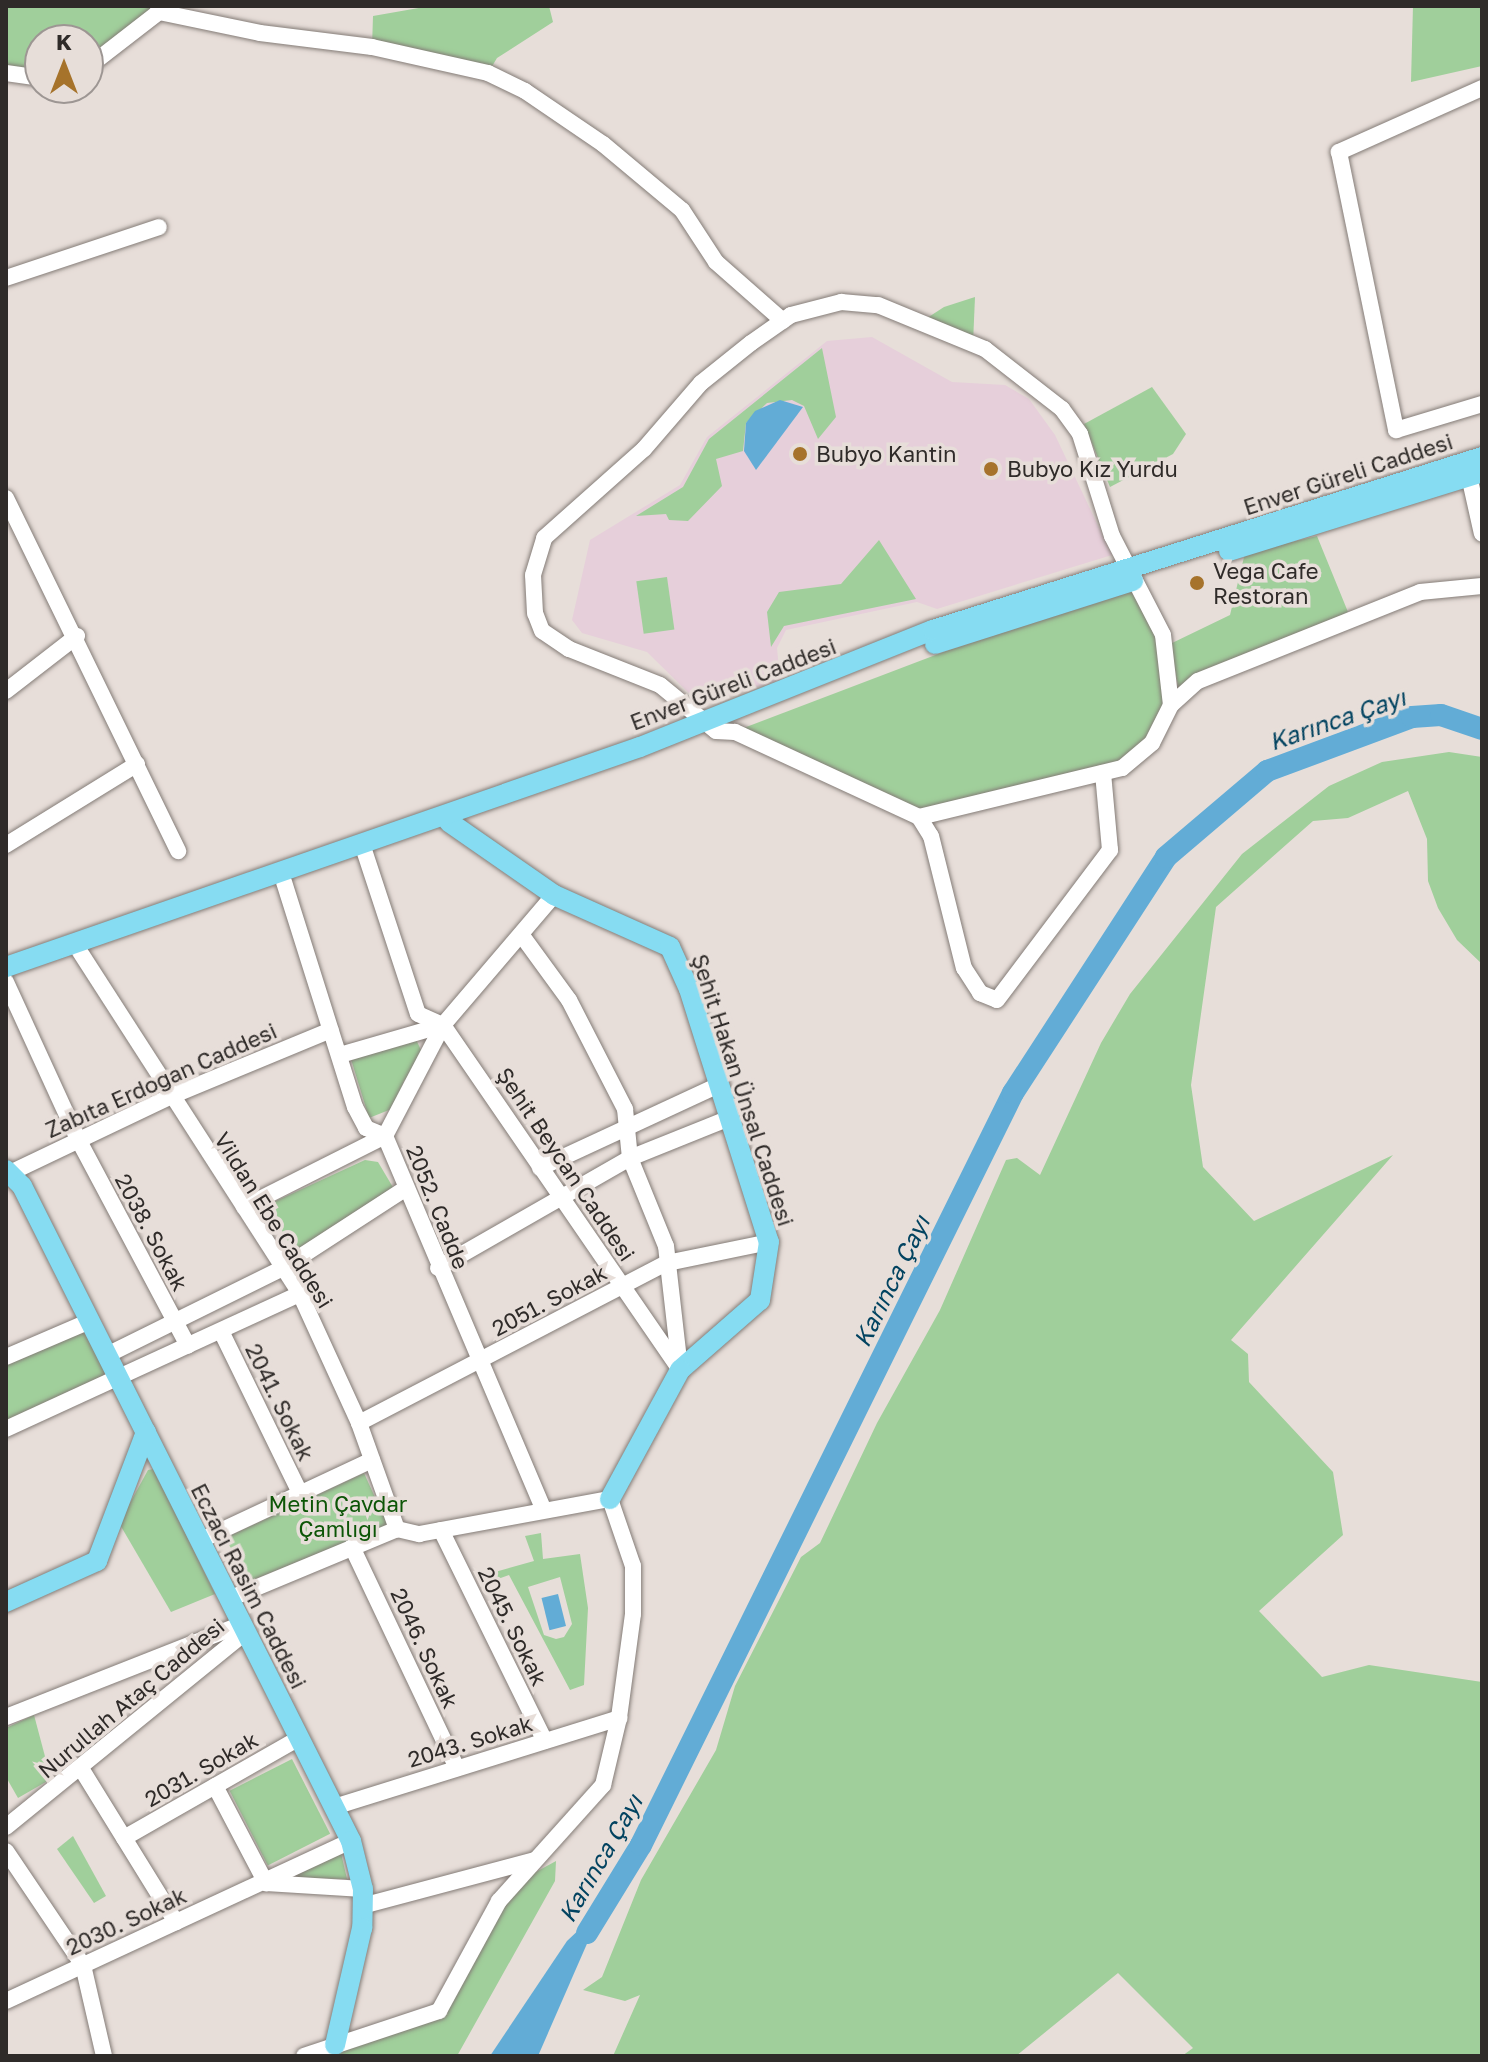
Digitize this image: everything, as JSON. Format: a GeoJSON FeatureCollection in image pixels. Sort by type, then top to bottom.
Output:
{"type":"FeatureCollection","features":[{"type":"Feature","properties":{"kind":"main road","name":"Enver Güreli Caddesi"},"geometry":{"type":"LineString","coordinates":[[6,981],[1131,575],[1482,457]]}},
{"type":"Feature","properties":{"kind":"main road","name":"Enver Güreli Caddesi"},"geometry":{"type":"LineString","coordinates":[[1131,575],[1476,474]]}},
{"type":"Feature","properties":{"kind":"main road","name":"Enver Güreli Caddesi"},"geometry":{"type":"LineString","coordinates":[[6,967],[710,727]]}},
{"type":"Feature","properties":{"kind":"main road","name":"Şehit Hakan Ünsal Caddesi"},"geometry":{"type":"LineString","coordinates":[[449,822],[554,895],[670,947],[689,989],[727,1119],[769,1242],[760,1300],[680,1370]]}},
{"type":"Feature","properties":{"kind":"main road","name":"Eczacı Rasim Caddesi"},"geometry":{"type":"LineString","coordinates":[[11,1180],[90,1321],[351,1841],[362,1898],[335,2045]]}},
{"type":"Feature","properties":{"kind":"main road"},"geometry":{"type":"LineString","coordinates":[[610,1499],[680,1370]]}},
{"type":"Feature","properties":{"kind":"main road"},"geometry":{"type":"LineString","coordinates":[[6,1602],[97,1561],[146,1432]]}},
{"type":"Feature","properties":{"kind":"street"},"geometry":{"type":"LineString","coordinates":[[104,54],[158,9],[260,33],[372,47],[488,73],[603,144],[682,210],[716,262],[783,321]]}},
{"type":"Feature","properties":{"kind":"street"},"geometry":{"type":"LineString","coordinates":[[1482,88],[1339,152],[1396,430],[1482,404]]}},
{"type":"Feature","properties":{"kind":"street"},"geometry":{"type":"LineString","coordinates":[[6,278],[159,227]]}},
{"type":"Feature","properties":{"kind":"street"},"geometry":{"type":"LineString","coordinates":[[1103,773],[1110,850],[997,1000],[980,993],[964,968],[931,836],[919,817],[735,732],[710,727],[660,685],[554,641],[542,631],[535,613],[533,575],[544,538],[566,514],[644,449],[701,383],[783,321],[841,302],[878,305],[985,349],[1062,409],[1080,434],[1112,536],[1163,635],[1171,705]]}},
{"type":"Feature","properties":{"kind":"street"},"geometry":{"type":"LineString","coordinates":[[1476,474],[1482,534]]}},
{"type":"Feature","properties":{"kind":"street"},"geometry":{"type":"LineString","coordinates":[[6,498],[77,636],[178,851]]}},
{"type":"Feature","properties":{"kind":"street"},"geometry":{"type":"LineString","coordinates":[[919,817],[1122,768],[1152,743],[1171,705],[1198,681],[1420,592],[1482,586]]}},
{"type":"Feature","properties":{"kind":"street"},"geometry":{"type":"LineString","coordinates":[[6,691],[77,636]]}},
{"type":"Feature","properties":{"kind":"street"},"geometry":{"type":"LineString","coordinates":[[6,845],[137,764]]}},
{"type":"Feature","properties":{"kind":"street","name":"Şehit Beycan Caddesi"},"geometry":{"type":"LineString","coordinates":[[365,853],[418,1014],[443,1025],[680,1370]]}},
{"type":"Feature","properties":{"kind":"street","name":"2052. Cadde"},"geometry":{"type":"LineString","coordinates":[[284,882],[366,1128],[385,1136],[438,1268],[543,1508]]}},
{"type":"Feature","properties":{"kind":"street"},"geometry":{"type":"LineString","coordinates":[[244,1207],[385,1136],[443,1025],[523,937],[554,895]]}},
{"type":"Feature","properties":{"kind":"street"},"geometry":{"type":"LineString","coordinates":[[523,937],[569,1000],[625,1109],[630,1158],[666,1246],[680,1370]]}},
{"type":"Feature","properties":{"kind":"street","name":"Vildan Ebe Caddesi"},"geometry":{"type":"LineString","coordinates":[[80,952],[169,1097],[300,1294],[359,1423],[397,1529]]}},
{"type":"Feature","properties":{"kind":"street","name":"2038. Sokak"},"geometry":{"type":"LineString","coordinates":[[6,981],[78,1139],[188,1346]]}},
{"type":"Feature","properties":{"kind":"street"},"geometry":{"type":"LineString","coordinates":[[340,1055],[443,1025]]}},
{"type":"Feature","properties":{"kind":"street","name":"Zabıta Erdoğan Caddesi"},"geometry":{"type":"LineString","coordinates":[[11,1180],[78,1139],[169,1097],[331,1030]]}},
{"type":"Feature","properties":{"kind":"street"},"geometry":{"type":"LineString","coordinates":[[540,1168],[717,1086]]}},
{"type":"Feature","properties":{"kind":"street"},"geometry":{"type":"LineString","coordinates":[[438,1268],[630,1158],[727,1119]]}},
{"type":"Feature","properties":{"kind":"street"},"geometry":{"type":"LineString","coordinates":[[107,1355],[283,1268],[406,1188]]}},
{"type":"Feature","properties":{"kind":"street","name":"2051. Sokak"},"geometry":{"type":"LineString","coordinates":[[359,1423],[480,1363],[667,1263],[769,1242]]}},
{"type":"Feature","properties":{"kind":"street"},"geometry":{"type":"LineString","coordinates":[[6,1429],[300,1294]]}},
{"type":"Feature","properties":{"kind":"street"},"geometry":{"type":"LineString","coordinates":[[6,1357],[90,1321]]}},
{"type":"Feature","properties":{"kind":"street","name":"2041. Sokak"},"geometry":{"type":"LineString","coordinates":[[221,1331],[300,1493]]}},
{"type":"Feature","properties":{"kind":"street"},"geometry":{"type":"LineString","coordinates":[[199,1541],[372,1460]]}},
{"type":"Feature","properties":{"kind":"street"},"geometry":{"type":"LineString","coordinates":[[229,1599],[397,1529],[419,1534],[543,1508],[610,1499],[633,1566],[633,1614],[619,1718],[603,1785],[499,1901],[439,2011],[304,2056]]}},
{"type":"Feature","properties":{"kind":"street","name":"2045. Sokak"},"geometry":{"type":"LineString","coordinates":[[441,1530],[545,1741]]}},
{"type":"Feature","properties":{"kind":"street","name":"2046. Sokak"},"geometry":{"type":"LineString","coordinates":[[352,1547],[457,1768]]}},
{"type":"Feature","properties":{"kind":"street"},"geometry":{"type":"LineString","coordinates":[[6,1717],[244,1628]]}},
{"type":"Feature","properties":{"kind":"street","name":"Nurullah Ataç Caddesi"},"geometry":{"type":"LineString","coordinates":[[6,1827],[82,1770],[244,1628]]}},
{"type":"Feature","properties":{"kind":"street","name":"2043. Sokak"},"geometry":{"type":"LineString","coordinates":[[334,1807],[619,1718]]}},
{"type":"Feature","properties":{"kind":"street","name":"2031. Sokak"},"geometry":{"type":"LineString","coordinates":[[124,1838],[299,1738]]}},
{"type":"Feature","properties":{"kind":"street"},"geometry":{"type":"LineString","coordinates":[[82,1770],[176,1922]]}},
{"type":"Feature","properties":{"kind":"street"},"geometry":{"type":"LineString","coordinates":[[215,1786],[266,1883]]}},
{"type":"Feature","properties":{"kind":"street","name":"2030. Sokak"},"geometry":{"type":"LineString","coordinates":[[6,2001],[351,1841]]}},
{"type":"Feature","properties":{"kind":"street"},"geometry":{"type":"LineString","coordinates":[[6,1851],[83,1965],[104,2056]]}},
{"type":"Feature","properties":{"kind":"street","name":"2030. Sokak"},"geometry":{"type":"LineString","coordinates":[[266,1883],[362,1898],[535,1860]]}},
{"type":"Feature","properties":{"kind":"shaded area"},"geometry":{"type":"Polygon","coordinates":[[[872,337],[952,382],[1005,385],[1029,399],[1055,435],[1112,555],[937,609],[917,602],[786,630],[777,648],[780,680],[700,704],[647,652],[582,633],[572,620],[590,540],[680,485],[707,437],[827,341],[872,337]]]}},
{"type":"Feature","properties":{"kind":"green space"},"geometry":{"type":"Polygon","coordinates":[[[6,6],[158,6],[104,53],[104,24],[24,24],[24,76],[6,73],[6,6]]]}},
{"type":"Feature","properties":{"kind":"green space"},"geometry":{"type":"Polygon","coordinates":[[[430,6],[549,6],[553,22],[497,58],[488,73],[372,47],[373,16],[430,6]]]}},
{"type":"Feature","properties":{"kind":"green space"},"geometry":{"type":"Polygon","coordinates":[[[1413,6],[1482,6],[1482,66],[1411,82],[1413,6]]]}},
{"type":"Feature","properties":{"kind":"green space"},"geometry":{"type":"Polygon","coordinates":[[[975,297],[973,343],[924,320],[944,307],[975,297]]]}},
{"type":"Feature","properties":{"kind":"green space"},"geometry":{"type":"Polygon","coordinates":[[[822,348],[836,417],[818,439],[804,406],[792,400],[767,403],[746,423],[743,451],[716,459],[722,486],[688,521],[669,520],[666,514],[636,516],[683,487],[709,439],[822,348]]]}},
{"type":"Feature","properties":{"kind":"green space"},"geometry":{"type":"Polygon","coordinates":[[[1152,387],[1186,434],[1173,454],[1110,487],[1084,424],[1152,387]]]}},
{"type":"Feature","properties":{"kind":"green space"},"geometry":{"type":"Polygon","coordinates":[[[1317,536],[1348,612],[1180,696],[1170,644],[1230,615],[1245,553],[1317,536]]]}},
{"type":"Feature","properties":{"kind":"green space"},"geometry":{"type":"Polygon","coordinates":[[[879,540],[916,599],[784,626],[771,647],[767,612],[779,592],[841,584],[879,540]]]}},
{"type":"Feature","properties":{"kind":"green space"},"geometry":{"type":"Polygon","coordinates":[[[667,577],[674,629],[644,634],[636,581],[667,577]]]}},
{"type":"Feature","properties":{"kind":"green space"},"geometry":{"type":"Polygon","coordinates":[[[1138,588],[1163,635],[1164,725],[1122,768],[919,817],[741,729],[946,651],[1138,588]]]}},
{"type":"Feature","properties":{"kind":"green space"},"geometry":{"type":"Polygon","coordinates":[[[1449,752],[1482,757],[1482,964],[1457,940],[1438,908],[1428,881],[1427,839],[1408,791],[1348,818],[1313,821],[1216,907],[1191,1085],[1203,1167],[1254,1221],[1393,1155],[1231,1340],[1248,1354],[1249,1382],[1333,1472],[1343,1535],[1259,1611],[1322,1677],[1369,1665],[1482,1682],[1482,2056],[1182,2056],[1193,2048],[1118,1973],[1016,2056],[613,2056],[640,1995],[625,2001],[583,1990],[602,1977],[641,1880],[716,1750],[735,1686],[801,1557],[820,1543],[877,1423],[940,1310],[1006,1160],[1017,1158],[1040,1175],[1101,1043],[1130,994],[1242,854],[1329,786],[1382,762],[1449,752]]]}},
{"type":"Feature","properties":{"kind":"green space"},"geometry":{"type":"Polygon","coordinates":[[[415,1037],[425,1059],[404,1081],[394,1108],[369,1118],[350,1056],[415,1037]]]}},
{"type":"Feature","properties":{"kind":"green space"},"geometry":{"type":"Polygon","coordinates":[[[365,1160],[378,1162],[394,1189],[296,1255],[267,1205],[365,1160]]]}},
{"type":"Feature","properties":{"kind":"green space"},"geometry":{"type":"Polygon","coordinates":[[[90,1321],[119,1378],[6,1429],[6,1357],[90,1321]]]}},
{"type":"Feature","properties":{"kind":"green space"},"geometry":{"type":"Polygon","coordinates":[[[154,1469],[215,1594],[171,1612],[119,1523],[148,1470],[154,1469]]]}},
{"type":"Feature","properties":{"kind":"green space","name":"Metin Çavdar Çamlığı"},"geometry":{"type":"Polygon","coordinates":[[[364,1473],[388,1526],[250,1581],[225,1538],[364,1473]]]}},
{"type":"Feature","properties":{"kind":"green space"},"geometry":{"type":"Polygon","coordinates":[[[541,1533],[543,1559],[580,1554],[588,1608],[584,1685],[570,1690],[509,1575],[484,1584],[481,1576],[534,1561],[525,1536],[541,1533]],[[560,1577],[528,1587],[544,1635],[556,1639],[564,1637],[572,1624],[560,1577]]]}},
{"type":"Feature","properties":{"kind":"green space"},"geometry":{"type":"Polygon","coordinates":[[[34,1715],[51,1779],[18,1798],[6,1777],[6,1728],[34,1715]]]}},
{"type":"Feature","properties":{"kind":"green space"},"geometry":{"type":"Polygon","coordinates":[[[292,1759],[330,1834],[268,1866],[230,1791],[292,1759]]]}},
{"type":"Feature","properties":{"kind":"green space"},"geometry":{"type":"Polygon","coordinates":[[[73,1836],[106,1896],[94,1903],[57,1849],[73,1836]]]}},
{"type":"Feature","properties":{"kind":"green space"},"geometry":{"type":"Polygon","coordinates":[[[341,1853],[347,1879],[286,1878],[341,1853]]]}},
{"type":"Feature","properties":{"kind":"green space"},"geometry":{"type":"Polygon","coordinates":[[[556,1861],[555,1881],[457,2056],[309,2056],[443,2010],[505,1889],[556,1861]]]}},
{"type":"Feature","properties":{"kind":"water"},"geometry":{"type":"Polygon","coordinates":[[[780,400],[803,407],[756,470],[744,451],[746,423],[755,411],[780,400]]]}},
{"type":"Feature","properties":{"kind":"water"},"geometry":{"type":"Polygon","coordinates":[[[558,1594],[566,1626],[549,1630],[542,1598],[558,1594]]]}},
{"type":"Feature","properties":{"kind":"water"},"geometry":{"type":"Polygon","coordinates":[[[603,1907],[538,2056],[490,2056],[567,1941],[603,1907]]]}},
{"type":"Feature","properties":{"kind":"waterway","name":"Karınca Çayı"},"geometry":{"type":"LineString","coordinates":[[587,1933],[641,1845],[1013,1093],[1166,857],[1267,771],[1412,717],[1441,715],[1482,729]]}},
{"type":"Feature","properties":{"kind":"place","name":"Bubyo Kantin"},"geometry":{"type":"Point","coordinates":[800,454]}},
{"type":"Feature","properties":{"kind":"place","name":"Bubyo Kız Yurdu"},"geometry":{"type":"Point","coordinates":[991,469]}},
{"type":"Feature","properties":{"kind":"place","name":"Vega Cafe Restoran"},"geometry":{"type":"Point","coordinates":[1197,583]}}]}
